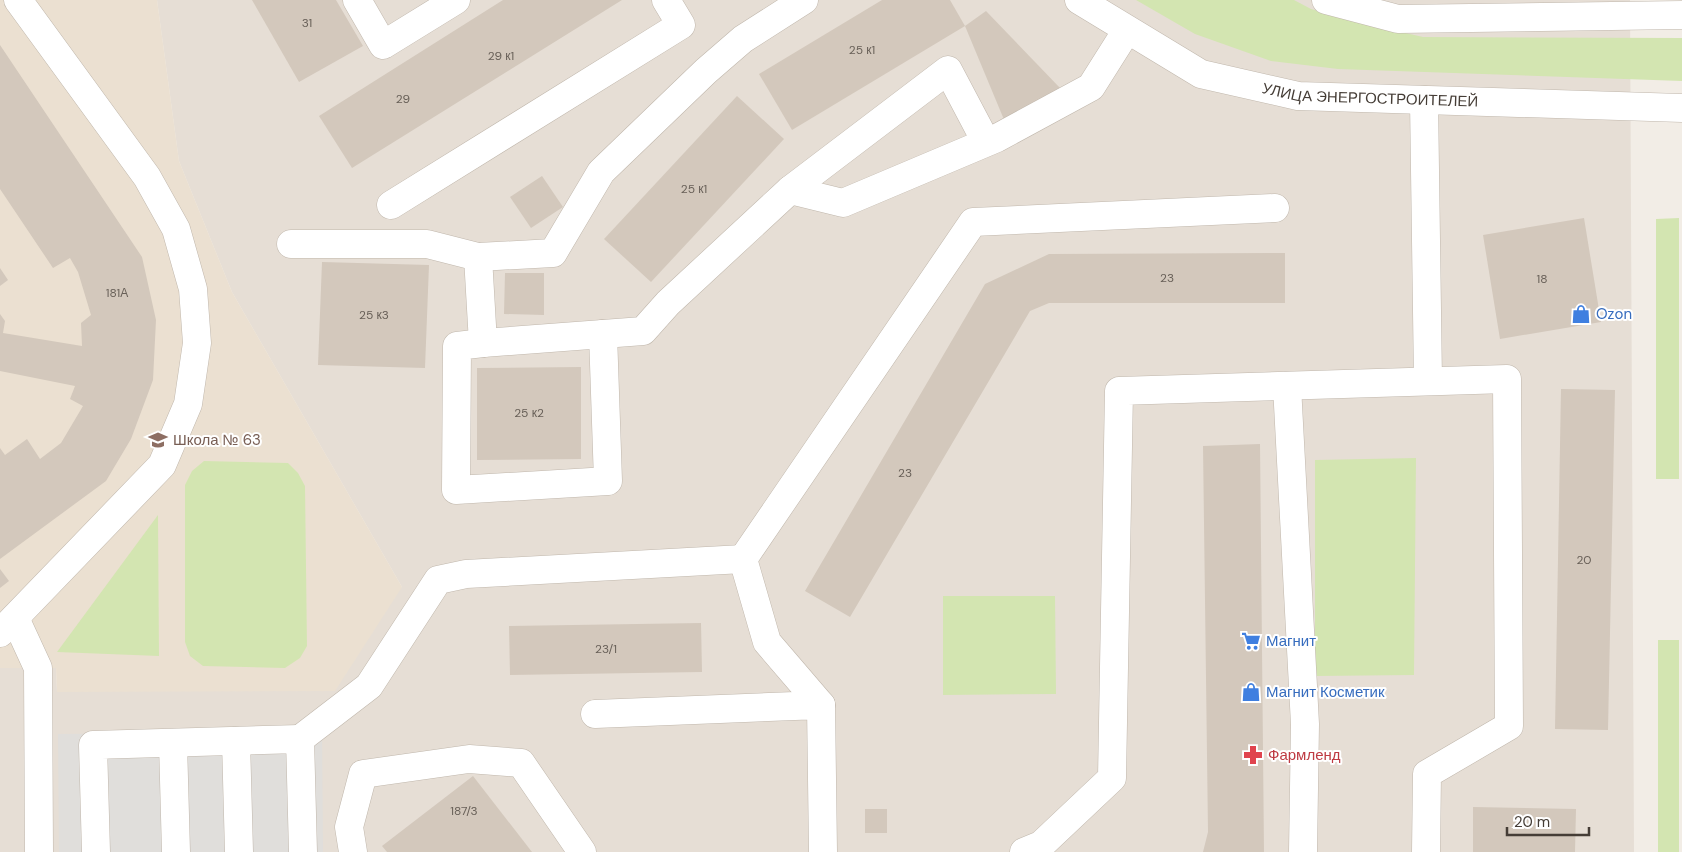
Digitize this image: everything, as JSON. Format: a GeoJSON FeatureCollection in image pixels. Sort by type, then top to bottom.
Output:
{"type":"FeatureCollection","features":[{"type":"Feature","properties":{"kind":"street"},"geometry":{"type":"LineString","coordinates":[[18,0],[147,177],[176,229],[193,289],[197,343],[188,404],[162,465],[7,625],[38,668],[39,852]]}},
{"type":"Feature","properties":{"kind":"street"},"geometry":{"type":"LineString","coordinates":[[357,0],[383,45],[456,0]]}},
{"type":"Feature","properties":{"kind":"street"},"geometry":{"type":"LineString","coordinates":[[391,205],[680,25],[666,0]]}},
{"type":"Feature","properties":{"kind":"street"},"geometry":{"type":"LineString","coordinates":[[291,244],[427,244],[478,256],[553,253],[601,172],[720,58],[743,39],[804,0]]}},
{"type":"Feature","properties":{"kind":"street","name":"УЛИЦА ЭНЕРГОСТРОИТЕЛЕЙ"},"geometry":{"type":"LineString","coordinates":[[1079,0],[1201,74],[1298,96],[1682,108]]}},
{"type":"Feature","properties":{"kind":"street"},"geometry":{"type":"LineString","coordinates":[[1326,0],[1396,9],[1682,15]]}},
{"type":"Feature","properties":{"kind":"street"},"geometry":{"type":"LineString","coordinates":[[790,190],[843,203],[997,138],[1091,86],[1127,30]]}},
{"type":"Feature","properties":{"kind":"street"},"geometry":{"type":"LineString","coordinates":[[603,334],[608,481],[456,490],[457,346],[484,343],[603,334],[643,331],[668,304],[790,190],[948,70],[986,142]]}},
{"type":"Feature","properties":{"kind":"street"},"geometry":{"type":"LineString","coordinates":[[1424,100],[1428,381]]}},
{"type":"Feature","properties":{"kind":"street"},"geometry":{"type":"LineString","coordinates":[[823,852],[821,706],[766,642],[743,559],[973,222],[1275,208]]}},
{"type":"Feature","properties":{"kind":"street"},"geometry":{"type":"LineString","coordinates":[[478,256],[484,343]]}},
{"type":"Feature","properties":{"kind":"street"},"geometry":{"type":"LineString","coordinates":[[1024,852],[1041,845],[1112,778],[1119,391],[1507,379],[1509,726],[1427,774],[1426,852]]}},
{"type":"Feature","properties":{"kind":"street"},"geometry":{"type":"LineString","coordinates":[[1287,386],[1305,724],[1303,852]]}},
{"type":"Feature","properties":{"kind":"street"},"geometry":{"type":"LineString","coordinates":[[96,852],[93,745],[300,739],[370,686],[438,580],[466,574],[743,559]]}},
{"type":"Feature","properties":{"kind":"street"},"geometry":{"type":"LineString","coordinates":[[595,714],[821,706]]}},
{"type":"Feature","properties":{"kind":"street"},"geometry":{"type":"LineString","coordinates":[[300,739],[303,852]]}},
{"type":"Feature","properties":{"kind":"street"},"geometry":{"type":"LineString","coordinates":[[236,741],[239,852]]}},
{"type":"Feature","properties":{"kind":"street"},"geometry":{"type":"LineString","coordinates":[[173,743],[176,852]]}},
{"type":"Feature","properties":{"kind":"street"},"geometry":{"type":"LineString","coordinates":[[352,852],[349,827],[363,774],[468,759],[521,763],[582,852]]}},
{"type":"Feature","properties":{"kind":"shaded area","name":"Школа № 63"},"geometry":{"type":"Polygon","coordinates":[[[0,0],[157,0],[179,161],[232,292],[402,587],[335,691],[57,692],[56,668],[0,668],[0,0]]]}},
{"type":"Feature","properties":{"kind":"shaded area"},"geometry":{"type":"Polygon","coordinates":[[[157,0],[1630,0],[1634,852],[0,852],[0,668],[56,668],[57,692],[402,587],[232,292],[179,161],[157,0]]]}},
{"type":"Feature","properties":{"kind":"shaded area"},"geometry":{"type":"Polygon","coordinates":[[[322,732],[323,852],[59,852],[58,734],[322,732]]]}},
{"type":"Feature","properties":{"kind":"green space"},"geometry":{"type":"Polygon","coordinates":[[[1136,0],[1294,0],[1311,9],[1423,37],[1682,38],[1682,81],[1338,69],[1271,61],[1195,34],[1136,0]]]}},
{"type":"Feature","properties":{"kind":"green space"},"geometry":{"type":"Polygon","coordinates":[[[1679,218],[1679,479],[1656,479],[1656,219],[1679,218]]]}},
{"type":"Feature","properties":{"kind":"green space"},"geometry":{"type":"Polygon","coordinates":[[[1416,458],[1414,675],[1315,676],[1315,460],[1416,458]]]}},
{"type":"Feature","properties":{"kind":"green space"},"geometry":{"type":"Polygon","coordinates":[[[204,461],[288,463],[298,473],[305,486],[307,646],[300,658],[285,668],[203,666],[190,656],[185,642],[185,485],[192,471],[204,461]]]}},
{"type":"Feature","properties":{"kind":"green space"},"geometry":{"type":"Polygon","coordinates":[[[158,515],[159,656],[57,652],[158,515]]]}},
{"type":"Feature","properties":{"kind":"green space"},"geometry":{"type":"Polygon","coordinates":[[[943,596],[1055,596],[1056,694],[943,695],[943,596]]]}},
{"type":"Feature","properties":{"kind":"green space"},"geometry":{"type":"Polygon","coordinates":[[[1658,640],[1679,640],[1679,852],[1658,852],[1658,640]]]}},
{"type":"Feature","properties":{"kind":"building"},"geometry":{"type":"Polygon","coordinates":[[[252,0],[336,0],[363,46],[299,82],[252,0]]]}},
{"type":"Feature","properties":{"kind":"building"},"geometry":{"type":"Polygon","coordinates":[[[503,0],[622,0],[352,168],[319,116],[503,0]]]}},
{"type":"Feature","properties":{"kind":"building"},"geometry":{"type":"Polygon","coordinates":[[[882,0],[950,0],[965,26],[792,130],[759,74],[882,0]]]}},
{"type":"Feature","properties":{"kind":"building"},"geometry":{"type":"Polygon","coordinates":[[[986,11],[1061,89],[1005,122],[965,26],[986,11]]]}},
{"type":"Feature","properties":{"kind":"building"},"geometry":{"type":"Polygon","coordinates":[[[0,45],[142,257],[156,320],[153,380],[131,439],[106,481],[0,559],[0,448],[5,455],[27,439],[40,459],[61,443],[83,406],[70,399],[75,386],[0,371],[0,314],[5,321],[3,333],[82,346],[81,323],[91,315],[78,272],[70,258],[53,268],[0,189],[0,45]]]}},
{"type":"Feature","properties":{"kind":"building"},"geometry":{"type":"Polygon","coordinates":[[[737,96],[784,139],[651,282],[604,239],[737,96]]]}},
{"type":"Feature","properties":{"kind":"building"},"geometry":{"type":"Polygon","coordinates":[[[542,176],[563,207],[531,228],[510,197],[542,176]]]}},
{"type":"Feature","properties":{"kind":"building"},"geometry":{"type":"Polygon","coordinates":[[[1584,218],[1601,322],[1500,339],[1483,235],[1584,218]]]}},
{"type":"Feature","properties":{"kind":"building"},"geometry":{"type":"Polygon","coordinates":[[[1285,253],[1285,303],[1049,303],[1030,311],[850,617],[805,591],[985,284],[1049,254],[1285,253]]]}},
{"type":"Feature","properties":{"kind":"building"},"geometry":{"type":"Polygon","coordinates":[[[322,262],[429,265],[425,368],[318,365],[322,262]]]}},
{"type":"Feature","properties":{"kind":"building"},"geometry":{"type":"Polygon","coordinates":[[[0,268],[8,280],[0,286],[0,268]]]}},
{"type":"Feature","properties":{"kind":"building"},"geometry":{"type":"Polygon","coordinates":[[[505,273],[544,273],[544,315],[504,314],[505,273]]]}},
{"type":"Feature","properties":{"kind":"building"},"geometry":{"type":"Polygon","coordinates":[[[581,367],[581,459],[477,460],[477,368],[581,367]]]}},
{"type":"Feature","properties":{"kind":"building"},"geometry":{"type":"Polygon","coordinates":[[[1561,389],[1615,390],[1608,730],[1555,729],[1561,389]]]}},
{"type":"Feature","properties":{"kind":"building"},"geometry":{"type":"Polygon","coordinates":[[[1260,444],[1264,852],[1203,852],[1208,832],[1203,446],[1260,444]]]}},
{"type":"Feature","properties":{"kind":"building"},"geometry":{"type":"Polygon","coordinates":[[[0,569],[9,581],[0,588],[0,569]]]}},
{"type":"Feature","properties":{"kind":"building"},"geometry":{"type":"Polygon","coordinates":[[[701,623],[702,672],[510,675],[509,626],[701,623]]]}},
{"type":"Feature","properties":{"kind":"building"},"geometry":{"type":"Polygon","coordinates":[[[473,776],[532,852],[387,852],[382,846],[473,776]]]}},
{"type":"Feature","properties":{"kind":"building"},"geometry":{"type":"Polygon","coordinates":[[[1473,807],[1576,809],[1575,852],[1473,852],[1473,807]]]}},
{"type":"Feature","properties":{"kind":"building"},"geometry":{"type":"Polygon","coordinates":[[[865,809],[887,809],[887,833],[865,833],[865,809]]]}},
{"type":"Feature","properties":{"kind":"place","name":"Ozon"},"geometry":{"type":"Point","coordinates":[1581,314]}},
{"type":"Feature","properties":{"kind":"place","name":"Школа № 63"},"geometry":{"type":"Point","coordinates":[158,440]}},
{"type":"Feature","properties":{"kind":"place","name":"Магнит"},"geometry":{"type":"Point","coordinates":[1251,641]}},
{"type":"Feature","properties":{"kind":"place","name":"Магнит Косметик"},"geometry":{"type":"Point","coordinates":[1251,692]}},
{"type":"Feature","properties":{"kind":"place","name":"Фармленд"},"geometry":{"type":"Point","coordinates":[1253,755]}}]}
